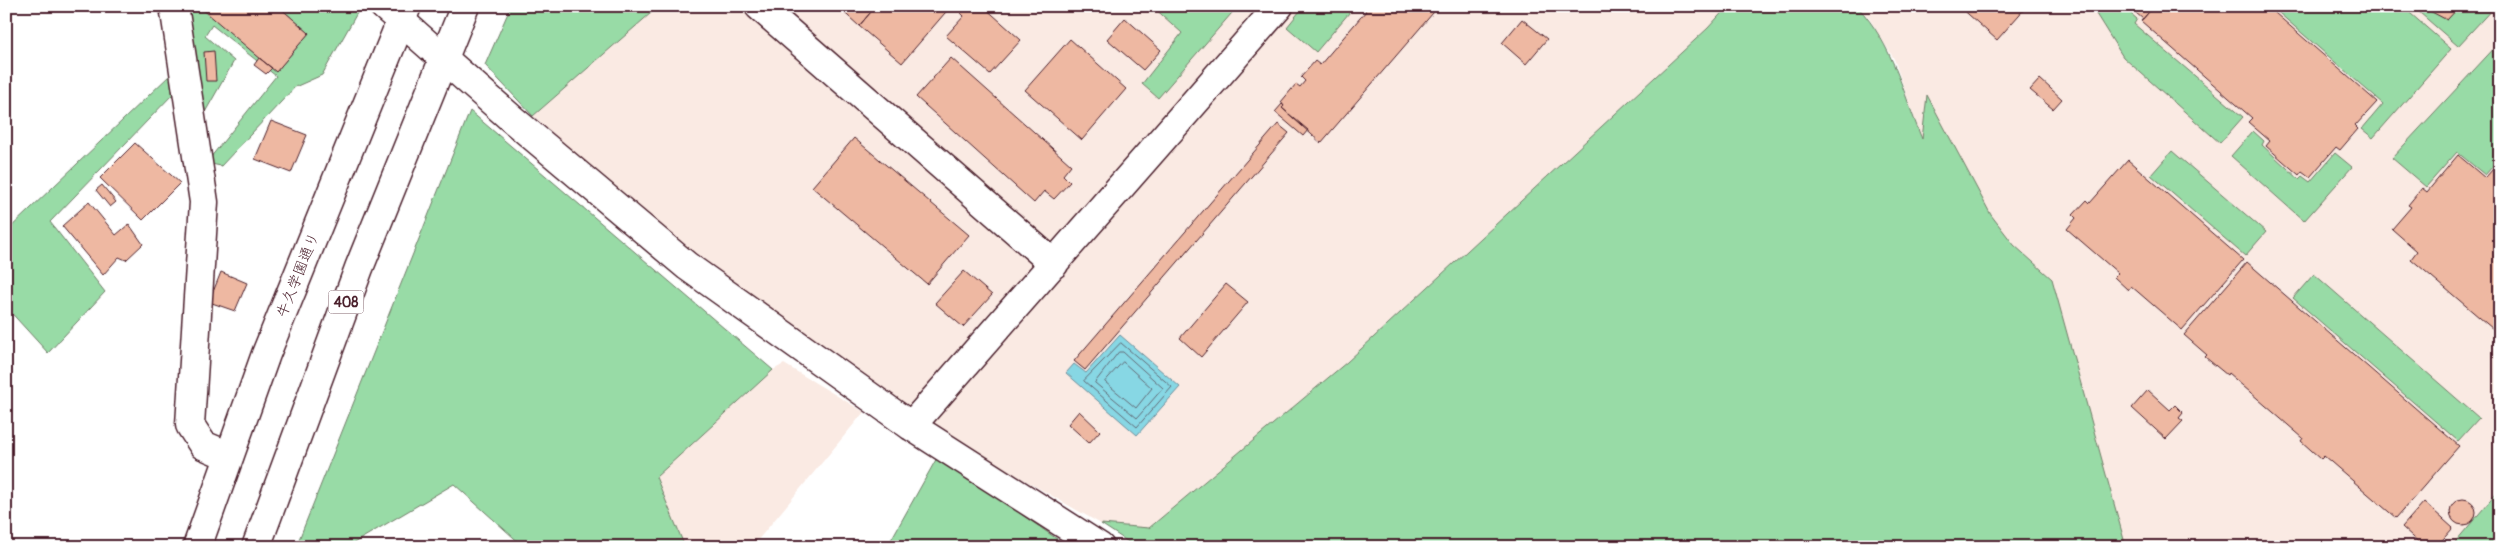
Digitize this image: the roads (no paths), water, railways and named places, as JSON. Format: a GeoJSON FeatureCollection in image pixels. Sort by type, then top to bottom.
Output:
{"type":"FeatureCollection","features":[{"type":"Feature","properties":{"kind":"main road"},"geometry":{"type":"LineString","coordinates":[[174,6],[204,202],[190,425],[203,445],[229,456]]}},
{"type":"Feature","properties":{"kind":"main road","name":"408"},"geometry":{"type":"LineString","coordinates":[[256,547],[359,268],[465,6]]}},
{"type":"Feature","properties":{"kind":"main road"},"geometry":{"type":"LineString","coordinates":[[759,6],[1054,264]]}},
{"type":"Feature","properties":{"kind":"main road"},"geometry":{"type":"LineString","coordinates":[[911,426],[1279,6]]}},
{"type":"Feature","properties":{"kind":"main road"},"geometry":{"type":"LineString","coordinates":[[397,11],[443,59],[687,266],[911,426],[1100,547]]}},
{"type":"Feature","properties":{"kind":"main road","name":"牛久学園通り"},"geometry":{"type":"LineString","coordinates":[[196,547],[266,354],[397,11]]}},
{"type":"Feature","properties":{"kind":"water"},"geometry":{"type":"Polygon","coordinates":[[[1120,335],[1180,387],[1137,435],[1066,373],[1074,364],[1086,373],[1120,335]]]}}]}
